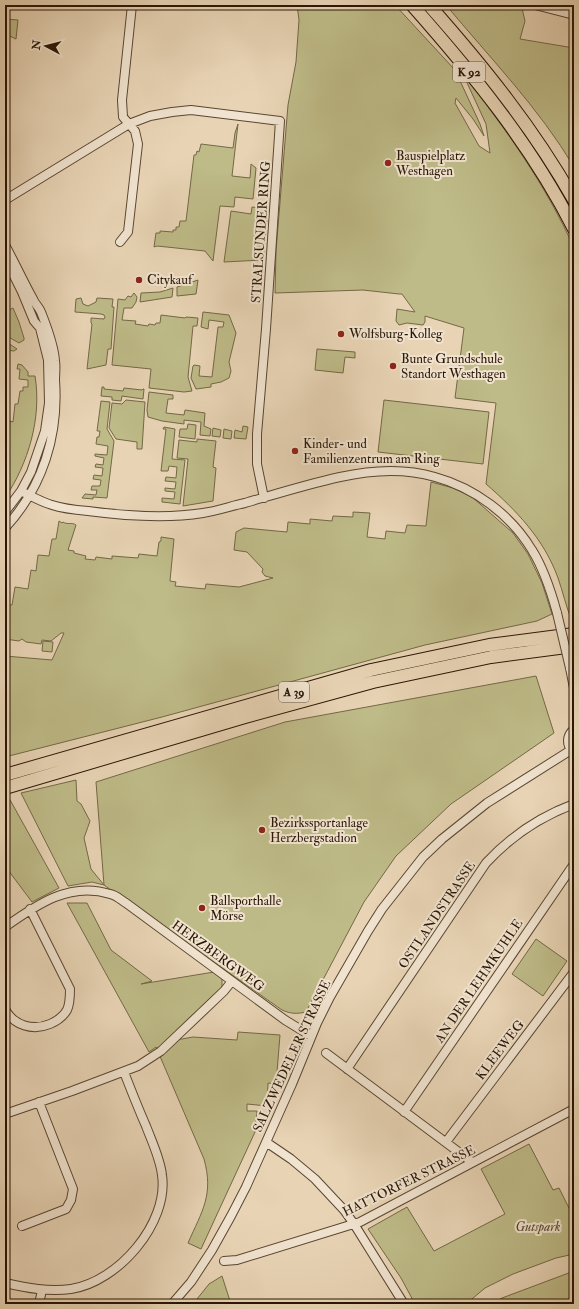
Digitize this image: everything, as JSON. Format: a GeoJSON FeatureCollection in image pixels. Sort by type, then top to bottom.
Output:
{"type":"FeatureCollection","features":[{"type":"Feature","properties":{"kind":"highway","name":"K 92"},"geometry":{"type":"LineString","coordinates":[[412,5],[446,43],[491,99],[523,143],[574,228]]}},
{"type":"Feature","properties":{"kind":"highway","name":"K 92"},"geometry":{"type":"LineString","coordinates":[[429,5],[499,88],[534,135],[574,200]]}},
{"type":"Feature","properties":{"kind":"highway","name":"A 39"},"geometry":{"type":"LineString","coordinates":[[5,775],[371,670],[489,645],[574,634]]}},
{"type":"Feature","properties":{"kind":"highway","name":"A 39"},"geometry":{"type":"LineString","coordinates":[[5,788],[260,713],[373,682],[491,657],[574,646]]}},
{"type":"Feature","properties":{"kind":"street"},"geometry":{"type":"LineString","coordinates":[[120,242],[128,232],[138,144],[135,131],[123,117],[122,100],[132,5]]}},
{"type":"Feature","properties":{"kind":"street"},"geometry":{"type":"LineString","coordinates":[[535,5],[574,14]]}},
{"type":"Feature","properties":{"kind":"street","name":"STRALSUNDER RING"},"geometry":{"type":"LineString","coordinates":[[5,200],[129,124],[150,116],[191,110],[280,121],[266,330],[257,434],[257,464],[264,498]]}},
{"type":"Feature","properties":{"kind":"street"},"geometry":{"type":"LineString","coordinates":[[5,245],[33,300],[40,309],[48,333],[55,360],[56,404],[54,429],[40,476],[30,495],[5,528]]}},
{"type":"Feature","properties":{"kind":"street"},"geometry":{"type":"LineString","coordinates":[[5,258],[22,292],[34,321],[40,328],[48,360],[49,410],[45,431],[31,472],[21,490],[5,512]]}},
{"type":"Feature","properties":{"kind":"street"},"geometry":{"type":"LineString","coordinates":[[21,490],[51,505],[64,508],[133,516],[161,516],[203,513],[340,477],[362,473],[393,471],[435,476],[462,487],[486,501],[501,513],[519,531],[533,551],[541,565],[558,613],[574,688]]}},
{"type":"Feature","properties":{"kind":"street","name":"SALZWEDELER STRASSE"},"geometry":{"type":"LineString","coordinates":[[172,1304],[190,1282],[212,1250],[246,1187],[292,1084],[311,1036],[330,997],[368,930],[393,894],[423,857],[442,839],[487,803],[572,752],[568,746],[568,736],[574,729]]}},
{"type":"Feature","properties":{"kind":"street","name":"OSTLANDSTRASSE"},"geometry":{"type":"LineString","coordinates":[[347,1069],[486,863],[500,848],[518,833],[560,809],[574,804]]}},
{"type":"Feature","properties":{"kind":"street","name":"AN DER LEHMKUHLE"},"geometry":{"type":"LineString","coordinates":[[404,1112],[574,864]]}},
{"type":"Feature","properties":{"kind":"street","name":"HERZBERGWEG"},"geometry":{"type":"LineString","coordinates":[[30,909],[67,892],[90,890],[111,894],[146,917],[285,1020],[311,1036]]}},
{"type":"Feature","properties":{"kind":"street"},"geometry":{"type":"LineString","coordinates":[[5,928],[30,909],[70,989],[70,1002],[67,1010],[56,1022],[39,1027],[25,1026],[12,1019],[5,1009]]}},
{"type":"Feature","properties":{"kind":"street","name":"KLEEWEG"},"geometry":{"type":"LineString","coordinates":[[446,1142],[574,972]]}},
{"type":"Feature","properties":{"kind":"street"},"geometry":{"type":"LineString","coordinates":[[5,1114],[138,1066],[161,1051],[224,991],[232,981]]}},
{"type":"Feature","properties":{"kind":"street"},"geometry":{"type":"LineString","coordinates":[[326,1053],[472,1162]]}},
{"type":"Feature","properties":{"kind":"street"},"geometry":{"type":"LineString","coordinates":[[5,1283],[42,1290],[72,1289],[99,1280],[110,1274],[119,1266],[153,1224],[161,1202],[163,1190],[162,1176],[159,1161],[124,1072]]}},
{"type":"Feature","properties":{"kind":"street"},"geometry":{"type":"LineString","coordinates":[[22,1226],[66,1209],[71,1200],[72,1189],[39,1102]]}},
{"type":"Feature","properties":{"kind":"street","name":"HATTORFER STRASSE"},"geometry":{"type":"LineString","coordinates":[[224,1261],[237,1260],[360,1222],[574,1109]]}},
{"type":"Feature","properties":{"kind":"street"},"geometry":{"type":"LineString","coordinates":[[266,1142],[291,1159],[315,1179],[344,1210],[404,1304]]}},
{"type":"Feature","properties":{"kind":"street"},"geometry":{"type":"LineString","coordinates":[[39,1304],[42,1290]]}},
{"type":"Feature","properties":{"kind":"green space"},"geometry":{"type":"Polygon","coordinates":[[[297,5],[395,5],[455,70],[484,136],[473,119],[456,98],[455,103],[479,146],[490,153],[486,124],[463,74],[509,136],[538,179],[574,248],[574,621],[572,621],[552,564],[537,538],[508,504],[486,484],[496,403],[455,398],[464,328],[425,316],[425,322],[423,325],[407,323],[399,325],[396,321],[397,309],[415,312],[402,294],[363,290],[275,293],[276,251],[288,105],[296,62],[299,20],[297,5]]]}},
{"type":"Feature","properties":{"kind":"green space"},"geometry":{"type":"Polygon","coordinates":[[[446,5],[514,5],[522,8],[525,21],[520,39],[574,48],[574,167],[530,104],[446,5]]]}},
{"type":"Feature","properties":{"kind":"green space"},"geometry":{"type":"Polygon","coordinates":[[[5,19],[18,20],[16,39],[5,34],[5,19]]]}},
{"type":"Feature","properties":{"kind":"green space"},"geometry":{"type":"Polygon","coordinates":[[[238,124],[232,176],[250,178],[251,164],[256,168],[253,199],[235,197],[234,207],[220,206],[213,261],[205,251],[157,246],[154,247],[156,233],[160,233],[160,231],[173,232],[173,230],[176,230],[176,227],[179,227],[180,221],[186,221],[194,155],[196,155],[197,151],[199,152],[201,144],[233,148],[238,124]]]}},
{"type":"Feature","properties":{"kind":"green space"},"geometry":{"type":"Polygon","coordinates":[[[252,207],[268,209],[263,260],[224,262],[231,211],[251,214],[252,207]]]}},
{"type":"Feature","properties":{"kind":"green space"},"geometry":{"type":"Polygon","coordinates":[[[198,280],[196,294],[177,296],[177,287],[198,280]]]}},
{"type":"Feature","properties":{"kind":"green space"},"geometry":{"type":"Polygon","coordinates":[[[173,288],[172,297],[140,302],[141,293],[160,292],[173,288]]]}},
{"type":"Feature","properties":{"kind":"green space"},"geometry":{"type":"Polygon","coordinates":[[[134,293],[137,297],[136,302],[132,308],[124,308],[122,320],[136,321],[135,324],[148,326],[149,324],[155,325],[156,323],[160,323],[161,315],[198,318],[197,326],[193,326],[188,377],[192,391],[184,392],[149,388],[151,369],[112,365],[118,299],[125,300],[128,296],[131,297],[134,293]]]}},
{"type":"Feature","properties":{"kind":"green space"},"geometry":{"type":"Polygon","coordinates":[[[81,298],[83,304],[88,306],[96,302],[97,298],[113,299],[112,307],[114,307],[111,349],[108,349],[106,365],[87,369],[92,324],[91,318],[104,319],[105,317],[101,314],[75,312],[76,299],[81,298]]]}},
{"type":"Feature","properties":{"kind":"green space"},"geometry":{"type":"Polygon","coordinates":[[[13,308],[24,338],[24,340],[19,343],[5,335],[5,312],[13,308]]]}},
{"type":"Feature","properties":{"kind":"green space"},"geometry":{"type":"Polygon","coordinates":[[[203,312],[229,315],[236,333],[229,362],[231,371],[229,378],[221,382],[211,384],[211,387],[196,389],[191,378],[193,366],[200,366],[199,376],[212,377],[218,327],[223,327],[224,322],[209,320],[208,329],[201,327],[203,312]]]}},
{"type":"Feature","properties":{"kind":"green space"},"geometry":{"type":"Polygon","coordinates":[[[5,341],[17,349],[14,351],[5,350],[5,341]]]}},
{"type":"Feature","properties":{"kind":"green space"},"geometry":{"type":"Polygon","coordinates":[[[317,349],[355,352],[355,358],[345,357],[343,373],[315,370],[317,349]]]}},
{"type":"Feature","properties":{"kind":"green space"},"geometry":{"type":"Polygon","coordinates":[[[18,364],[22,365],[28,372],[28,376],[35,376],[37,392],[35,424],[26,456],[13,485],[5,498],[6,435],[8,435],[10,421],[13,422],[15,404],[18,404],[20,391],[23,391],[23,387],[28,387],[28,380],[19,379],[20,369],[17,369],[18,364]]]}},
{"type":"Feature","properties":{"kind":"green space"},"geometry":{"type":"Polygon","coordinates":[[[102,387],[104,387],[104,389],[123,391],[124,388],[144,389],[143,399],[122,396],[121,401],[112,400],[112,397],[101,396],[102,387]]]}},
{"type":"Feature","properties":{"kind":"green space"},"geometry":{"type":"Polygon","coordinates":[[[149,392],[173,395],[173,399],[168,399],[166,413],[184,415],[185,410],[205,413],[204,426],[211,429],[210,436],[200,435],[201,422],[184,420],[184,424],[162,421],[148,417],[147,410],[149,392]]]}},
{"type":"Feature","properties":{"kind":"green space"},"geometry":{"type":"Polygon","coordinates":[[[126,400],[145,402],[142,449],[137,449],[137,442],[116,439],[109,428],[112,403],[122,404],[126,400]]]}},
{"type":"Feature","properties":{"kind":"green space"},"geometry":{"type":"Polygon","coordinates":[[[384,400],[489,412],[483,464],[378,452],[384,400]]]}},
{"type":"Feature","properties":{"kind":"green space"},"geometry":{"type":"Polygon","coordinates":[[[101,401],[110,402],[107,429],[114,441],[107,498],[82,498],[85,494],[96,495],[97,490],[91,490],[92,486],[100,486],[101,480],[93,479],[94,475],[102,476],[103,468],[95,467],[96,464],[103,465],[104,458],[95,456],[95,454],[107,455],[108,446],[96,444],[100,431],[97,431],[101,401]]]}},
{"type":"Feature","properties":{"kind":"green space"},"geometry":{"type":"Polygon","coordinates":[[[188,424],[196,425],[195,439],[179,437],[180,429],[187,429],[188,424]]]}},
{"type":"Feature","properties":{"kind":"green space"},"geometry":{"type":"Polygon","coordinates":[[[243,426],[248,427],[246,439],[234,438],[235,430],[242,432],[243,426]]]}},
{"type":"Feature","properties":{"kind":"green space"},"geometry":{"type":"Polygon","coordinates":[[[164,427],[175,429],[172,459],[185,460],[180,504],[162,502],[162,498],[174,499],[175,492],[165,491],[165,488],[175,489],[176,482],[165,481],[166,477],[176,478],[177,467],[169,466],[168,471],[161,471],[166,429],[163,429],[164,427]]]}},
{"type":"Feature","properties":{"kind":"green space"},"geometry":{"type":"Polygon","coordinates":[[[213,428],[221,430],[220,437],[212,436],[213,428]]]}},
{"type":"Feature","properties":{"kind":"green space"},"geometry":{"type":"Polygon","coordinates":[[[224,429],[232,431],[231,439],[223,438],[224,429]]]}},
{"type":"Feature","properties":{"kind":"green space"},"geometry":{"type":"Polygon","coordinates":[[[197,439],[216,441],[213,467],[216,468],[213,501],[183,506],[188,459],[177,458],[179,440],[197,442],[197,439]]]}},
{"type":"Feature","properties":{"kind":"green space"},"geometry":{"type":"Polygon","coordinates":[[[431,482],[453,488],[472,497],[513,533],[528,554],[542,583],[552,614],[537,621],[425,645],[162,717],[5,757],[5,656],[52,660],[64,633],[61,633],[51,641],[42,640],[41,644],[26,642],[22,639],[19,641],[5,639],[5,605],[12,605],[15,587],[28,589],[31,570],[36,571],[38,555],[49,556],[52,539],[56,539],[59,521],[62,523],[76,525],[68,550],[86,556],[85,559],[95,560],[96,557],[112,559],[112,556],[138,558],[139,554],[157,556],[161,537],[174,539],[170,581],[176,582],[175,586],[205,589],[206,584],[239,587],[273,578],[265,576],[262,572],[263,569],[247,552],[234,550],[236,532],[244,528],[287,532],[288,522],[310,524],[310,519],[332,521],[333,516],[353,517],[353,512],[370,513],[367,537],[385,539],[386,531],[405,533],[407,525],[426,526],[431,482]]]}},
{"type":"Feature","properties":{"kind":"green space"},"geometry":{"type":"Polygon","coordinates":[[[43,641],[53,642],[52,652],[42,651],[43,641]]]}},
{"type":"Feature","properties":{"kind":"green space","name":"Bezirkssportanlage Herzbergstadion"},"geometry":{"type":"Polygon","coordinates":[[[536,676],[554,733],[451,804],[396,856],[364,902],[306,1012],[294,1013],[282,1010],[104,885],[96,782],[285,722],[536,676]]]}},
{"type":"Feature","properties":{"kind":"green space"},"geometry":{"type":"Polygon","coordinates":[[[76,780],[77,801],[81,804],[90,821],[84,838],[91,869],[104,885],[92,882],[68,886],[21,793],[76,780]]]}},
{"type":"Feature","properties":{"kind":"green space"},"geometry":{"type":"Polygon","coordinates":[[[9,798],[59,888],[32,902],[5,866],[5,799],[9,798]]]}},
{"type":"Feature","properties":{"kind":"green space"},"geometry":{"type":"Polygon","coordinates":[[[67,903],[87,903],[111,950],[152,981],[141,984],[214,972],[222,978],[222,987],[165,1042],[193,1037],[237,1040],[238,1032],[280,1035],[276,1084],[268,1083],[267,1106],[247,1104],[247,1111],[257,1111],[255,1132],[201,1249],[188,1243],[202,1212],[207,1193],[208,1183],[204,1159],[156,1047],[149,1052],[67,903]]]}},
{"type":"Feature","properties":{"kind":"green space"},"geometry":{"type":"Polygon","coordinates":[[[536,939],[567,961],[543,996],[512,974],[536,939]]]}},
{"type":"Feature","properties":{"kind":"green space","name":"Gutspark"},"geometry":{"type":"Polygon","coordinates":[[[529,1144],[553,1190],[559,1188],[574,1218],[574,1254],[556,1258],[513,1274],[485,1288],[466,1304],[415,1304],[401,1278],[368,1229],[407,1207],[434,1251],[505,1214],[481,1169],[529,1144]]]}},
{"type":"Feature","properties":{"kind":"green space"},"geometry":{"type":"Polygon","coordinates":[[[574,1271],[574,1304],[492,1304],[502,1298],[574,1271]]]}},
{"type":"Feature","properties":{"kind":"green space"},"geometry":{"type":"Polygon","coordinates":[[[222,1276],[231,1304],[193,1304],[209,1284],[222,1276]]]}},
{"type":"Feature","properties":{"kind":"place","name":"Bauspielplatz Westhagen"},"geometry":{"type":"Point","coordinates":[388,163]}},
{"type":"Feature","properties":{"kind":"place","name":"Citykauf"},"geometry":{"type":"Point","coordinates":[139,280]}},
{"type":"Feature","properties":{"kind":"place","name":"Wolfsburg-Kolleg"},"geometry":{"type":"Point","coordinates":[341,334]}},
{"type":"Feature","properties":{"kind":"place","name":"Bunte Grundschule Standort Westhagen"},"geometry":{"type":"Point","coordinates":[393,366]}},
{"type":"Feature","properties":{"kind":"place","name":"Kinder- und Familienzentrum am Ring"},"geometry":{"type":"Point","coordinates":[295,451]}},
{"type":"Feature","properties":{"kind":"place","name":"Bezirkssportanlage Herzbergstadion"},"geometry":{"type":"Point","coordinates":[262,830]}},
{"type":"Feature","properties":{"kind":"place","name":"Ballsporthalle Mörse"},"geometry":{"type":"Point","coordinates":[202,908]}}]}
